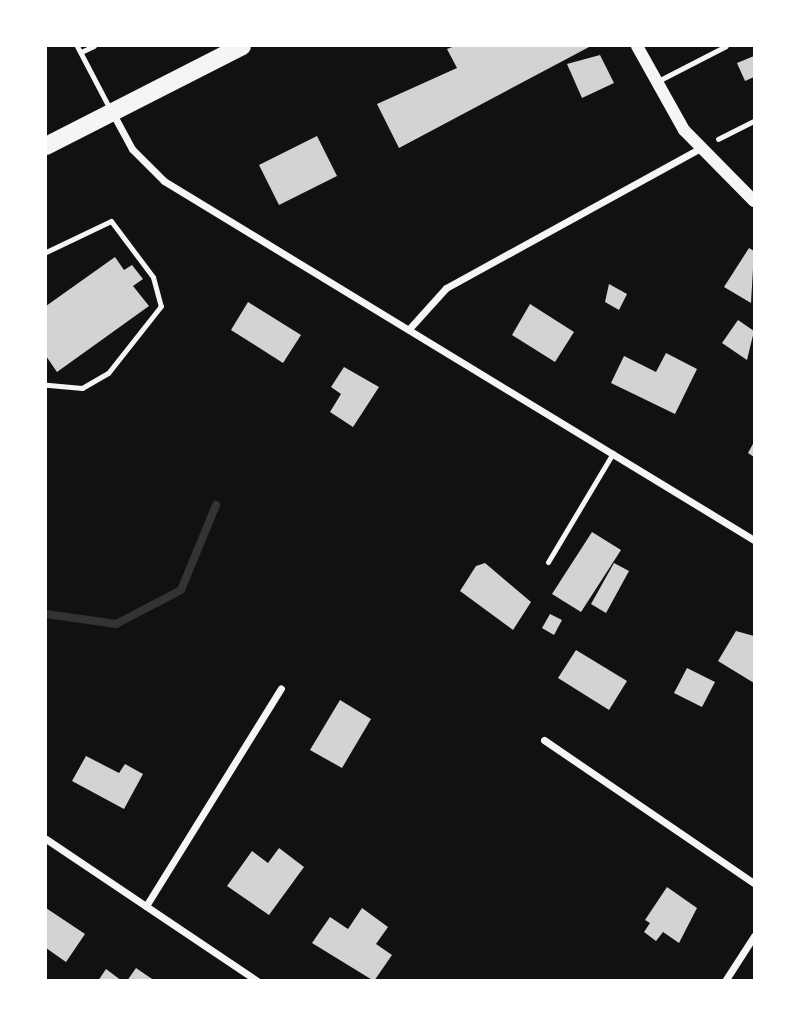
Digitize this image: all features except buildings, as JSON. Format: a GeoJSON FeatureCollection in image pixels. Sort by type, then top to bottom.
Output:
{"type":"FeatureCollection","features":[{"type":"Feature","properties":{"kind":"main road"},"geometry":{"type":"LineString","coordinates":[[46,146],[232,48]]}},
{"type":"Feature","properties":{"kind":"street"},"geometry":{"type":"LineString","coordinates":[[636,46],[655,83],[699,149],[754,201]]}},
{"type":"Feature","properties":{"kind":"street"},"geometry":{"type":"LineString","coordinates":[[112,112],[132,149],[164,180],[754,540]]}},
{"type":"Feature","properties":{"kind":"street"},"geometry":{"type":"LineString","coordinates":[[409,328],[446,288],[699,149]]}},
{"type":"Feature","properties":{"kind":"street"},"geometry":{"type":"LineString","coordinates":[[146,906],[281,688]]}},
{"type":"Feature","properties":{"kind":"street"},"geometry":{"type":"LineString","coordinates":[[544,740],[754,883]]}},
{"type":"Feature","properties":{"kind":"street"},"geometry":{"type":"LineString","coordinates":[[46,839],[257,981]]}},
{"type":"Feature","properties":{"kind":"street"},"geometry":{"type":"LineString","coordinates":[[725,981],[754,936]]}},
{"type":"Feature","properties":{"kind":"lane"},"geometry":{"type":"LineString","coordinates":[[77,46],[112,112]]}},
{"type":"Feature","properties":{"kind":"lane"},"geometry":{"type":"LineString","coordinates":[[81,52],[94,46]]}},
{"type":"Feature","properties":{"kind":"lane"},"geometry":{"type":"LineString","coordinates":[[655,83],[713,49],[726,46]]}},
{"type":"Feature","properties":{"kind":"lane"},"geometry":{"type":"LineString","coordinates":[[46,252],[111,221],[153,277],[161,306],[107,373],[82,388],[46,385]]}},
{"type":"Feature","properties":{"kind":"lane"},"geometry":{"type":"LineString","coordinates":[[548,562],[612,453]]}},
{"type":"Feature","properties":{"kind":"path"},"geometry":{"type":"LineString","coordinates":[[699,149],[754,121]]}},
{"type":"Feature","properties":{"kind":"waterway"},"geometry":{"type":"LineString","coordinates":[[46,614],[116,624],[181,590],[216,505]]}}]}
